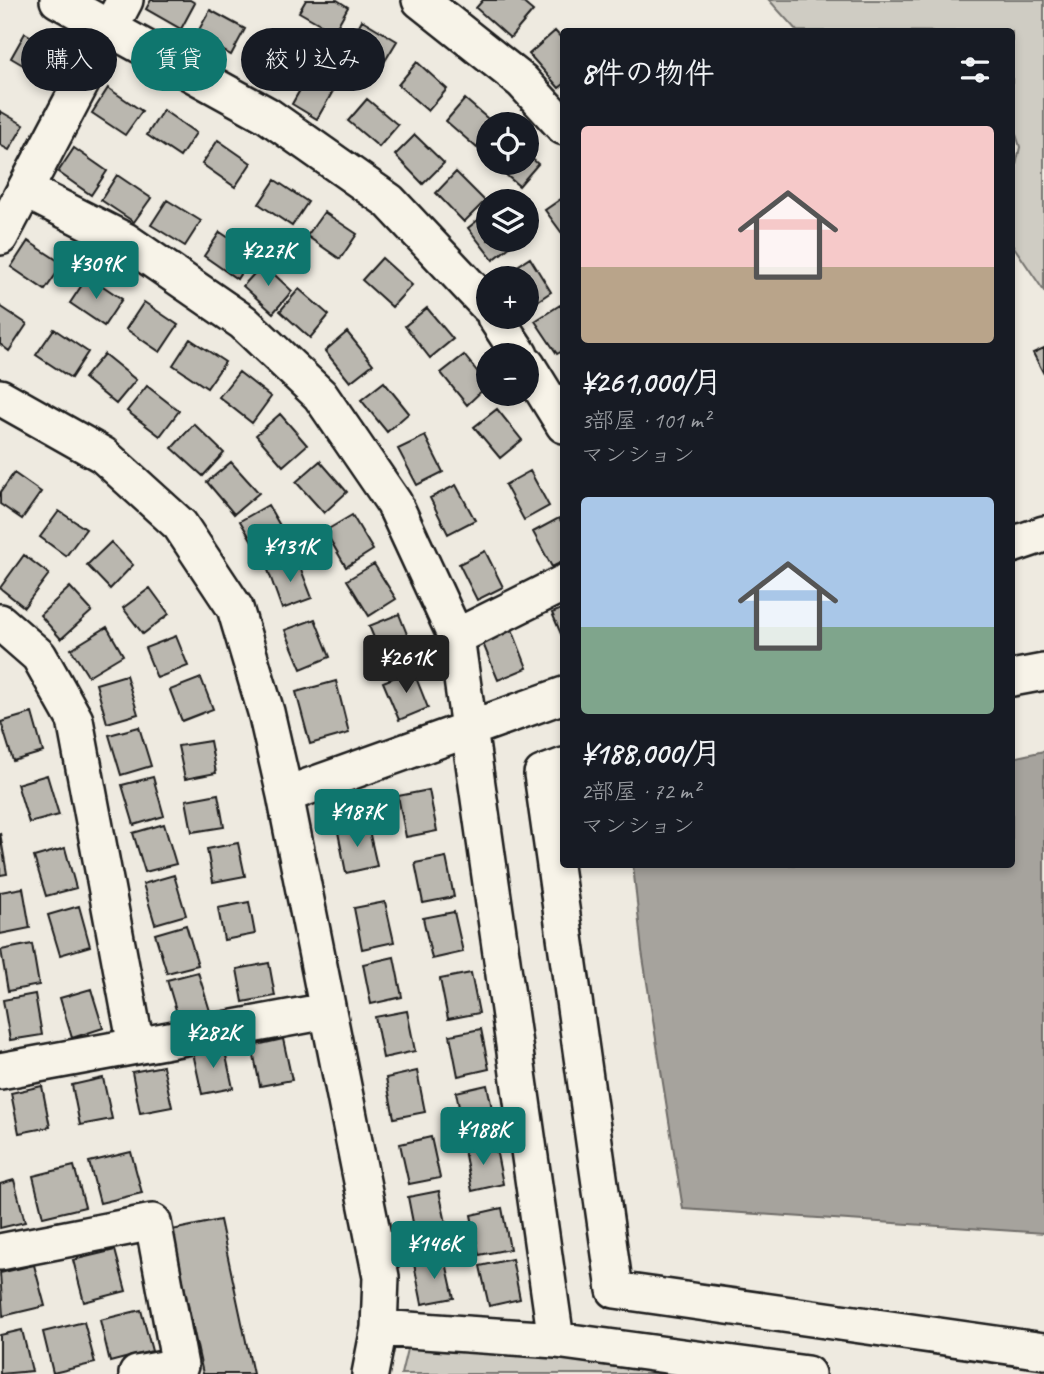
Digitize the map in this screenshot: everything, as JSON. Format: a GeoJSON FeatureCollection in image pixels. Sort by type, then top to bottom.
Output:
{"type":"FeatureCollection","features":[{"type":"Feature","properties":{"kind":"street"},"geometry":{"type":"LineString","coordinates":[[58,0],[117,15],[267,114],[389,201],[476,293]]}},
{"type":"Feature","properties":{"kind":"street"},"geometry":{"type":"LineString","coordinates":[[420,0],[522,81],[560,123]]}},
{"type":"Feature","properties":{"kind":"street"},"geometry":{"type":"LineString","coordinates":[[0,237],[117,15]]}},
{"type":"Feature","properties":{"kind":"street"},"geometry":{"type":"LineString","coordinates":[[25,190],[124,240],[232,314],[320,395],[394,503],[456,636],[471,726],[556,1340]]}},
{"type":"Feature","properties":{"kind":"street"},"geometry":{"type":"LineString","coordinates":[[539,384],[560,419]]}},
{"type":"Feature","properties":{"kind":"street"},"geometry":{"type":"LineString","coordinates":[[0,397],[103,455],[180,525],[234,608],[265,712],[285,795],[382,1277],[379,1328],[370,1374]]}},
{"type":"Feature","properties":{"kind":"street"},"geometry":{"type":"LineString","coordinates":[[1015,544],[1044,534]]}},
{"type":"Feature","properties":{"kind":"street"},"geometry":{"type":"LineString","coordinates":[[456,636],[560,585]]}},
{"type":"Feature","properties":{"kind":"street"},"geometry":{"type":"LineString","coordinates":[[0,622],[39,656],[75,720],[136,1046]]}},
{"type":"Feature","properties":{"kind":"street"},"geometry":{"type":"LineString","coordinates":[[1015,678],[1044,673]]}},
{"type":"Feature","properties":{"kind":"street"},"geometry":{"type":"LineString","coordinates":[[285,795],[471,726],[560,696]]}},
{"type":"Feature","properties":{"kind":"street"},"geometry":{"type":"LineString","coordinates":[[560,767],[542,774],[615,1290],[1044,1351]]}},
{"type":"Feature","properties":{"kind":"street"},"geometry":{"type":"LineString","coordinates":[[0,1071],[327,1011]]}},
{"type":"Feature","properties":{"kind":"street"},"geometry":{"type":"LineString","coordinates":[[0,1252],[153,1222],[180,1366],[136,1374]]}},
{"type":"Feature","properties":{"kind":"street"},"geometry":{"type":"LineString","coordinates":[[379,1328],[556,1340],[807,1374]]}},
{"type":"Feature","properties":{"kind":"shaded area"},"geometry":{"type":"Polygon","coordinates":[[[769,0],[1044,0],[1044,291],[1015,248],[1015,170],[1020,147],[1015,131],[1015,28],[794,28],[769,0]]]}},
{"type":"Feature","properties":{"kind":"shaded area"},"geometry":{"type":"Polygon","coordinates":[[[1044,751],[1044,1233],[683,1209],[642,951],[633,868],[1015,868],[1015,757],[1044,751]]]}},
{"type":"Feature","properties":{"kind":"shaded area"},"geometry":{"type":"Polygon","coordinates":[[[408,1345],[487,1350],[720,1374],[401,1374],[408,1345]]]}},
{"type":"Feature","properties":{"kind":"building"},"geometry":{"type":"Polygon","coordinates":[[[151,0],[190,0],[195,3],[182,28],[146,9],[151,0]]]}},
{"type":"Feature","properties":{"kind":"building"},"geometry":{"type":"Polygon","coordinates":[[[306,0],[337,0],[348,7],[336,28],[327,28],[299,12],[306,0]]]}},
{"type":"Feature","properties":{"kind":"building"},"geometry":{"type":"Polygon","coordinates":[[[483,0],[520,0],[533,11],[510,38],[476,8],[483,0]]]}},
{"type":"Feature","properties":{"kind":"building"},"geometry":{"type":"Polygon","coordinates":[[[210,10],[243,28],[231,55],[227,53],[227,28],[200,28],[210,10]]]}},
{"type":"Feature","properties":{"kind":"building"},"geometry":{"type":"Polygon","coordinates":[[[362,20],[375,28],[358,28],[362,20]]]}},
{"type":"Feature","properties":{"kind":"building"},"geometry":{"type":"Polygon","coordinates":[[[555,31],[560,37],[560,87],[559,88],[529,54],[555,31]]]}},
{"type":"Feature","properties":{"kind":"building"},"geometry":{"type":"Polygon","coordinates":[[[385,34],[397,41],[385,61],[385,34]]]}},
{"type":"Feature","properties":{"kind":"building"},"geometry":{"type":"Polygon","coordinates":[[[21,40],[21,64],[11,58],[21,40]]]}},
{"type":"Feature","properties":{"kind":"building"},"geometry":{"type":"Polygon","coordinates":[[[417,62],[447,89],[428,111],[398,85],[417,62]]]}},
{"type":"Feature","properties":{"kind":"building"},"geometry":{"type":"Polygon","coordinates":[[[106,91],[112,91],[142,111],[125,135],[92,113],[106,91]]]}},
{"type":"Feature","properties":{"kind":"building"},"geometry":{"type":"Polygon","coordinates":[[[299,91],[333,91],[317,119],[292,104],[299,91]]]}},
{"type":"Feature","properties":{"kind":"building"},"geometry":{"type":"Polygon","coordinates":[[[367,99],[398,125],[379,147],[348,121],[367,99]]]}},
{"type":"Feature","properties":{"kind":"building"},"geometry":{"type":"Polygon","coordinates":[[[465,99],[480,112],[476,112],[476,147],[446,121],[465,99]]]}},
{"type":"Feature","properties":{"kind":"building"},"geometry":{"type":"Polygon","coordinates":[[[163,110],[196,133],[180,157],[147,135],[163,110]]]}},
{"type":"Feature","properties":{"kind":"building"},"geometry":{"type":"Polygon","coordinates":[[[0,111],[24,125],[9,150],[0,145],[0,111]]]}},
{"type":"Feature","properties":{"kind":"building"},"geometry":{"type":"Polygon","coordinates":[[[415,135],[444,163],[423,184],[395,155],[415,135]]]}},
{"type":"Feature","properties":{"kind":"building"},"geometry":{"type":"Polygon","coordinates":[[[218,140],[251,163],[235,187],[202,164],[218,140]]]}},
{"type":"Feature","properties":{"kind":"building"},"geometry":{"type":"Polygon","coordinates":[[[74,148],[107,171],[91,195],[58,172],[74,148]]]}},
{"type":"Feature","properties":{"kind":"building"},"geometry":{"type":"Polygon","coordinates":[[[456,172],[476,192],[476,210],[464,222],[436,193],[456,172]]]}},
{"type":"Feature","properties":{"kind":"building"},"geometry":{"type":"Polygon","coordinates":[[[117,175],[151,198],[134,222],[101,200],[117,175]]]}},
{"type":"Feature","properties":{"kind":"building"},"geometry":{"type":"Polygon","coordinates":[[[506,175],[528,175],[519,186],[506,175]]]}},
{"type":"Feature","properties":{"kind":"building"},"geometry":{"type":"Polygon","coordinates":[[[275,180],[308,202],[292,226],[259,204],[275,180]]]}},
{"type":"Feature","properties":{"kind":"building"},"geometry":{"type":"Polygon","coordinates":[[[167,200],[201,221],[185,246],[151,225],[167,200]]]}},
{"type":"Feature","properties":{"kind":"building"},"geometry":{"type":"Polygon","coordinates":[[[560,200],[560,231],[545,210],[560,200]]]}},
{"type":"Feature","properties":{"kind":"building"},"geometry":{"type":"Polygon","coordinates":[[[324,212],[357,234],[340,259],[307,236],[324,212]]]}},
{"type":"Feature","properties":{"kind":"building"},"geometry":{"type":"Polygon","coordinates":[[[476,222],[476,238],[468,228],[476,222]]]}},
{"type":"Feature","properties":{"kind":"building"},"geometry":{"type":"Polygon","coordinates":[[[220,232],[253,254],[237,279],[204,256],[220,232]]]}},
{"type":"Feature","properties":{"kind":"building"},"geometry":{"type":"Polygon","coordinates":[[[28,241],[63,264],[45,290],[11,267],[28,241]]]}},
{"type":"Feature","properties":{"kind":"building"},"geometry":{"type":"Polygon","coordinates":[[[487,252],[503,252],[493,260],[487,252]]]}},
{"type":"Feature","properties":{"kind":"building"},"geometry":{"type":"Polygon","coordinates":[[[382,258],[412,285],[392,307],[362,280],[382,258]]]}},
{"type":"Feature","properties":{"kind":"building"},"geometry":{"type":"Polygon","coordinates":[[[530,258],[535,266],[518,266],[530,258]]]}},
{"type":"Feature","properties":{"kind":"building"},"geometry":{"type":"Polygon","coordinates":[[[263,264],[292,291],[273,313],[243,286],[263,264]]]}},
{"type":"Feature","properties":{"kind":"building"},"geometry":{"type":"Polygon","coordinates":[[[539,273],[551,292],[539,300],[539,273]]]}},
{"type":"Feature","properties":{"kind":"building"},"geometry":{"type":"Polygon","coordinates":[[[88,276],[122,299],[104,326],[70,303],[88,276]]]}},
{"type":"Feature","properties":{"kind":"building"},"geometry":{"type":"Polygon","coordinates":[[[299,289],[329,315],[310,338],[280,311],[299,289]]]}},
{"type":"Feature","properties":{"kind":"building"},"geometry":{"type":"Polygon","coordinates":[[[144,302],[178,325],[160,352],[126,329],[144,302]]]}},
{"type":"Feature","properties":{"kind":"building"},"geometry":{"type":"Polygon","coordinates":[[[560,305],[560,352],[557,354],[539,327],[539,318],[560,305]]]}},
{"type":"Feature","properties":{"kind":"building"},"geometry":{"type":"Polygon","coordinates":[[[0,306],[27,324],[9,351],[0,344],[0,306]]]}},
{"type":"Feature","properties":{"kind":"building"},"geometry":{"type":"Polygon","coordinates":[[[427,308],[453,339],[430,358],[405,326],[427,308]]]}},
{"type":"Feature","properties":{"kind":"building"},"geometry":{"type":"Polygon","coordinates":[[[54,329],[88,352],[71,378],[36,355],[54,329]]]}},
{"type":"Feature","properties":{"kind":"building"},"geometry":{"type":"Polygon","coordinates":[[[347,332],[373,364],[350,382],[325,351],[347,332]]]}},
{"type":"Feature","properties":{"kind":"building"},"geometry":{"type":"Polygon","coordinates":[[[190,339],[225,362],[207,388],[173,365],[190,339]]]}},
{"type":"Feature","properties":{"kind":"building"},"geometry":{"type":"Polygon","coordinates":[[[1044,348],[1044,374],[1033,353],[1044,348]]]}},
{"type":"Feature","properties":{"kind":"building"},"geometry":{"type":"Polygon","coordinates":[[[104,354],[136,380],[116,404],[84,378],[104,354]]]}},
{"type":"Feature","properties":{"kind":"building"},"geometry":{"type":"Polygon","coordinates":[[[464,355],[476,370],[476,396],[467,405],[441,373],[464,355]]]}},
{"type":"Feature","properties":{"kind":"building"},"geometry":{"type":"Polygon","coordinates":[[[239,372],[271,397],[252,423],[219,397],[239,372]]]}},
{"type":"Feature","properties":{"kind":"building"},"geometry":{"type":"Polygon","coordinates":[[[384,382],[409,413],[387,432],[361,400],[384,382]]]}},
{"type":"Feature","properties":{"kind":"building"},"geometry":{"type":"Polygon","coordinates":[[[147,386],[179,411],[160,436],[127,411],[147,386]]]}},
{"type":"Feature","properties":{"kind":"building"},"geometry":{"type":"Polygon","coordinates":[[[497,409],[522,440],[500,458],[474,427],[497,409]]]}},
{"type":"Feature","properties":{"kind":"building"},"geometry":{"type":"Polygon","coordinates":[[[280,414],[307,445],[283,466],[256,435],[280,414]]]}},
{"type":"Feature","properties":{"kind":"building"},"geometry":{"type":"Polygon","coordinates":[[[194,424],[224,453],[203,476],[172,448],[194,424]]]}},
{"type":"Feature","properties":{"kind":"building"},"geometry":{"type":"Polygon","coordinates":[[[425,436],[443,472],[417,485],[398,449],[425,436]]]}},
{"type":"Feature","properties":{"kind":"building"},"geometry":{"type":"Polygon","coordinates":[[[320,461],[347,492],[324,513],[296,482],[320,461]]]}},
{"type":"Feature","properties":{"kind":"building"},"geometry":{"type":"Polygon","coordinates":[[[231,462],[259,493],[234,514],[207,482],[231,462]]]}},
{"type":"Feature","properties":{"kind":"building"},"geometry":{"type":"Polygon","coordinates":[[[530,471],[549,506],[524,520],[505,485],[530,471]]]}},
{"type":"Feature","properties":{"kind":"building"},"geometry":{"type":"Polygon","coordinates":[[[14,473],[41,492],[22,519],[0,504],[0,493],[14,473]]]}},
{"type":"Feature","properties":{"kind":"building"},"geometry":{"type":"Polygon","coordinates":[[[456,485],[475,520],[448,534],[430,498],[456,485]]]}},
{"type":"Feature","properties":{"kind":"building"},"geometry":{"type":"Polygon","coordinates":[[[268,505],[289,541],[261,556],[240,521],[268,505]]]}},
{"type":"Feature","properties":{"kind":"building"},"geometry":{"type":"Polygon","coordinates":[[[59,511],[86,529],[66,556],[40,537],[59,511]]]}},
{"type":"Feature","properties":{"kind":"building"},"geometry":{"type":"Polygon","coordinates":[[[352,515],[373,550],[346,567],[325,531],[352,515]]]}},
{"type":"Feature","properties":{"kind":"building"},"geometry":{"type":"Polygon","coordinates":[[[559,518],[560,563],[552,567],[533,532],[559,518]]]}},
{"type":"Feature","properties":{"kind":"building"},"geometry":{"type":"Polygon","coordinates":[[[111,542],[133,565],[110,589],[87,565],[111,542]]]}},
{"type":"Feature","properties":{"kind":"building"},"geometry":{"type":"Polygon","coordinates":[[[485,551],[503,587],[477,600],[459,564],[485,551]]]}},
{"type":"Feature","properties":{"kind":"building"},"geometry":{"type":"Polygon","coordinates":[[[24,555],[49,574],[24,607],[0,588],[24,555]]]}},
{"type":"Feature","properties":{"kind":"building"},"geometry":{"type":"Polygon","coordinates":[[[297,559],[312,598],[282,609],[268,570],[297,559]]]}},
{"type":"Feature","properties":{"kind":"building"},"geometry":{"type":"Polygon","coordinates":[[[374,564],[396,599],[369,616],[347,580],[374,564]]]}},
{"type":"Feature","properties":{"kind":"building"},"geometry":{"type":"Polygon","coordinates":[[[70,587],[92,611],[61,639],[40,615],[70,587]]]}},
{"type":"Feature","properties":{"kind":"building"},"geometry":{"type":"Polygon","coordinates":[[[150,588],[169,614],[143,634],[123,608],[150,588]]]}},
{"type":"Feature","properties":{"kind":"building"},"geometry":{"type":"Polygon","coordinates":[[[560,610],[560,632],[552,613],[560,610]]]}},
{"type":"Feature","properties":{"kind":"building"},"geometry":{"type":"Polygon","coordinates":[[[399,614],[414,652],[385,664],[369,626],[399,614]]]}},
{"type":"Feature","properties":{"kind":"building"},"geometry":{"type":"Polygon","coordinates":[[[315,619],[330,657],[301,669],[285,630],[315,619]]]}},
{"type":"Feature","properties":{"kind":"building"},"geometry":{"type":"Polygon","coordinates":[[[107,627],[123,655],[88,676],[71,649],[107,627]]]}},
{"type":"Feature","properties":{"kind":"building"},"geometry":{"type":"Polygon","coordinates":[[[512,629],[527,668],[498,680],[482,641],[512,629]]]}},
{"type":"Feature","properties":{"kind":"building"},"geometry":{"type":"Polygon","coordinates":[[[176,636],[188,666],[157,678],[145,648],[176,636]]]}},
{"type":"Feature","properties":{"kind":"building"},"geometry":{"type":"Polygon","coordinates":[[[413,670],[428,708],[399,720],[383,682],[413,670]]]}},
{"type":"Feature","properties":{"kind":"building"},"geometry":{"type":"Polygon","coordinates":[[[126,675],[138,714],[107,723],[96,684],[126,675]]]}},
{"type":"Feature","properties":{"kind":"building"},"geometry":{"type":"Polygon","coordinates":[[[201,678],[213,709],[182,721],[170,690],[201,678]]]}},
{"type":"Feature","properties":{"kind":"building"},"geometry":{"type":"Polygon","coordinates":[[[336,681],[349,733],[310,744],[296,692],[336,681]]]}},
{"type":"Feature","properties":{"kind":"building"},"geometry":{"type":"Polygon","coordinates":[[[32,713],[43,752],[13,761],[1,722],[32,713]]]}},
{"type":"Feature","properties":{"kind":"building"},"geometry":{"type":"Polygon","coordinates":[[[139,727],[151,766],[121,775],[109,735],[139,727]]]}},
{"type":"Feature","properties":{"kind":"building"},"geometry":{"type":"Polygon","coordinates":[[[210,741],[216,773],[185,779],[178,746],[210,741]]]}},
{"type":"Feature","properties":{"kind":"building"},"geometry":{"type":"Polygon","coordinates":[[[47,775],[59,815],[29,823],[17,784],[47,775]]]}},
{"type":"Feature","properties":{"kind":"building"},"geometry":{"type":"Polygon","coordinates":[[[153,777],[164,816],[134,825],[122,785],[153,777]]]}},
{"type":"Feature","properties":{"kind":"building"},"geometry":{"type":"Polygon","coordinates":[[[429,790],[437,831],[406,837],[398,796],[429,790]]]}},
{"type":"Feature","properties":{"kind":"building"},"geometry":{"type":"Polygon","coordinates":[[[218,794],[224,827],[192,832],[186,800],[218,794]]]}},
{"type":"Feature","properties":{"kind":"building"},"geometry":{"type":"Polygon","coordinates":[[[164,824],[176,864],[145,872],[133,833],[164,824]]]}},
{"type":"Feature","properties":{"kind":"building"},"geometry":{"type":"Polygon","coordinates":[[[368,826],[377,866],[346,873],[338,832],[368,826]]]}},
{"type":"Feature","properties":{"kind":"building"},"geometry":{"type":"Polygon","coordinates":[[[0,833],[7,874],[0,875],[0,833]]]}},
{"type":"Feature","properties":{"kind":"building"},"geometry":{"type":"Polygon","coordinates":[[[238,843],[245,876],[213,882],[207,849],[238,843]]]}},
{"type":"Feature","properties":{"kind":"building"},"geometry":{"type":"Polygon","coordinates":[[[65,848],[76,888],[46,896],[34,857],[65,848]]]}},
{"type":"Feature","properties":{"kind":"building"},"geometry":{"type":"Polygon","coordinates":[[[446,857],[454,897],[423,903],[415,863],[446,857]]]}},
{"type":"Feature","properties":{"kind":"building"},"geometry":{"type":"Polygon","coordinates":[[[174,875],[186,915],[155,924],[143,884],[174,875]]]}},
{"type":"Feature","properties":{"kind":"building"},"geometry":{"type":"Polygon","coordinates":[[[23,888],[30,928],[0,934],[0,892],[23,888]]]}},
{"type":"Feature","properties":{"kind":"building"},"geometry":{"type":"Polygon","coordinates":[[[249,902],[255,934],[224,940],[218,908],[249,902]]]}},
{"type":"Feature","properties":{"kind":"building"},"geometry":{"type":"Polygon","coordinates":[[[385,902],[394,942],[362,949],[354,908],[385,902]]]}},
{"type":"Feature","properties":{"kind":"building"},"geometry":{"type":"Polygon","coordinates":[[[79,906],[90,946],[60,955],[48,915],[79,906]]]}},
{"type":"Feature","properties":{"kind":"building"},"geometry":{"type":"Polygon","coordinates":[[[454,912],[463,952],[432,959],[423,918],[454,912]]]}},
{"type":"Feature","properties":{"kind":"building"},"geometry":{"type":"Polygon","coordinates":[[[186,925],[198,965],[167,973],[155,934],[186,925]]]}},
{"type":"Feature","properties":{"kind":"building"},"geometry":{"type":"Polygon","coordinates":[[[32,944],[39,985],[8,991],[1,950],[32,944]]]}},
{"type":"Feature","properties":{"kind":"building"},"geometry":{"type":"Polygon","coordinates":[[[394,957],[402,997],[371,1004],[363,964],[394,957]]]}},
{"type":"Feature","properties":{"kind":"building"},"geometry":{"type":"Polygon","coordinates":[[[269,963],[275,996],[243,1002],[237,969],[269,963]]]}},
{"type":"Feature","properties":{"kind":"building"},"geometry":{"type":"Polygon","coordinates":[[[198,972],[210,1011],[179,1020],[167,980],[198,972]]]}},
{"type":"Feature","properties":{"kind":"building"},"geometry":{"type":"Polygon","coordinates":[[[471,973],[479,1013],[448,1019],[440,979],[471,973]]]}},
{"type":"Feature","properties":{"kind":"building"},"geometry":{"type":"Polygon","coordinates":[[[91,989],[103,1028],[72,1038],[60,998],[91,989]]]}},
{"type":"Feature","properties":{"kind":"building"},"geometry":{"type":"Polygon","coordinates":[[[35,994],[42,1035],[10,1040],[3,1000],[35,994]]]}},
{"type":"Feature","properties":{"kind":"building"},"geometry":{"type":"Polygon","coordinates":[[[407,1011],[415,1051],[383,1058],[375,1017],[407,1011]]]}},
{"type":"Feature","properties":{"kind":"building"},"geometry":{"type":"Polygon","coordinates":[[[481,1029],[489,1069],[458,1076],[450,1035],[481,1029]]]}},
{"type":"Feature","properties":{"kind":"building"},"geometry":{"type":"Polygon","coordinates":[[[283,1039],[292,1080],[260,1086],[252,1046],[283,1039]]]}},
{"type":"Feature","properties":{"kind":"building"},"geometry":{"type":"Polygon","coordinates":[[[224,1047],[233,1088],[202,1094],[193,1053],[224,1047]]]}},
{"type":"Feature","properties":{"kind":"building"},"geometry":{"type":"Polygon","coordinates":[[[163,1066],[172,1107],[140,1113],[132,1072],[163,1066]]]}},
{"type":"Feature","properties":{"kind":"building"},"geometry":{"type":"Polygon","coordinates":[[[417,1071],[425,1112],[394,1118],[386,1078],[417,1071]]]}},
{"type":"Feature","properties":{"kind":"building"},"geometry":{"type":"Polygon","coordinates":[[[103,1078],[112,1119],[80,1125],[72,1085],[103,1078]]]}},
{"type":"Feature","properties":{"kind":"building"},"geometry":{"type":"Polygon","coordinates":[[[487,1085],[496,1126],[464,1132],[456,1092],[487,1085]]]}},
{"type":"Feature","properties":{"kind":"building"},"geometry":{"type":"Polygon","coordinates":[[[42,1086],[50,1127],[19,1133],[11,1093],[42,1086]]]}},
{"type":"Feature","properties":{"kind":"building"},"geometry":{"type":"Polygon","coordinates":[[[431,1137],[440,1178],[409,1184],[400,1144],[431,1137]]]}},
{"type":"Feature","properties":{"kind":"building"},"geometry":{"type":"Polygon","coordinates":[[[495,1144],[503,1184],[472,1191],[464,1150],[495,1144]]]}},
{"type":"Feature","properties":{"kind":"building"},"geometry":{"type":"Polygon","coordinates":[[[131,1152],[142,1193],[100,1203],[89,1162],[131,1152]]]}},
{"type":"Feature","properties":{"kind":"building"},"geometry":{"type":"Polygon","coordinates":[[[74,1166],[85,1207],[43,1217],[33,1176],[74,1166]]]}},
{"type":"Feature","properties":{"kind":"building"},"geometry":{"type":"Polygon","coordinates":[[[14,1180],[25,1222],[0,1228],[0,1184],[14,1180]]]}},
{"type":"Feature","properties":{"kind":"building"},"geometry":{"type":"Polygon","coordinates":[[[439,1191],[448,1232],[416,1238],[408,1197],[439,1191]]]}},
{"type":"Feature","properties":{"kind":"building"},"geometry":{"type":"Polygon","coordinates":[[[502,1208],[510,1249],[479,1255],[471,1215],[502,1208]]]}},
{"type":"Feature","properties":{"kind":"building"},"geometry":{"type":"Polygon","coordinates":[[[220,1220],[253,1374],[203,1374],[172,1230],[220,1220]]]}},
{"type":"Feature","properties":{"kind":"building"},"geometry":{"type":"Polygon","coordinates":[[[115,1250],[126,1291],[84,1302],[73,1260],[115,1250]]]}},
{"type":"Feature","properties":{"kind":"building"},"geometry":{"type":"Polygon","coordinates":[[[445,1258],[454,1298],[422,1304],[414,1264],[445,1258]]]}},
{"type":"Feature","properties":{"kind":"building"},"geometry":{"type":"Polygon","coordinates":[[[512,1259],[520,1299],[489,1306],[480,1266],[512,1259]]]}},
{"type":"Feature","properties":{"kind":"building"},"geometry":{"type":"Polygon","coordinates":[[[34,1265],[45,1306],[3,1316],[0,1273],[34,1265]]]}},
{"type":"Feature","properties":{"kind":"building"},"geometry":{"type":"Polygon","coordinates":[[[141,1310],[152,1351],[110,1362],[100,1320],[141,1310]]]}},
{"type":"Feature","properties":{"kind":"building"},"geometry":{"type":"Polygon","coordinates":[[[84,1322],[95,1363],[53,1373],[43,1332],[84,1322]]]}},
{"type":"Feature","properties":{"kind":"building"},"geometry":{"type":"Polygon","coordinates":[[[22,1330],[32,1371],[0,1374],[0,1335],[22,1330]]]}}]}
